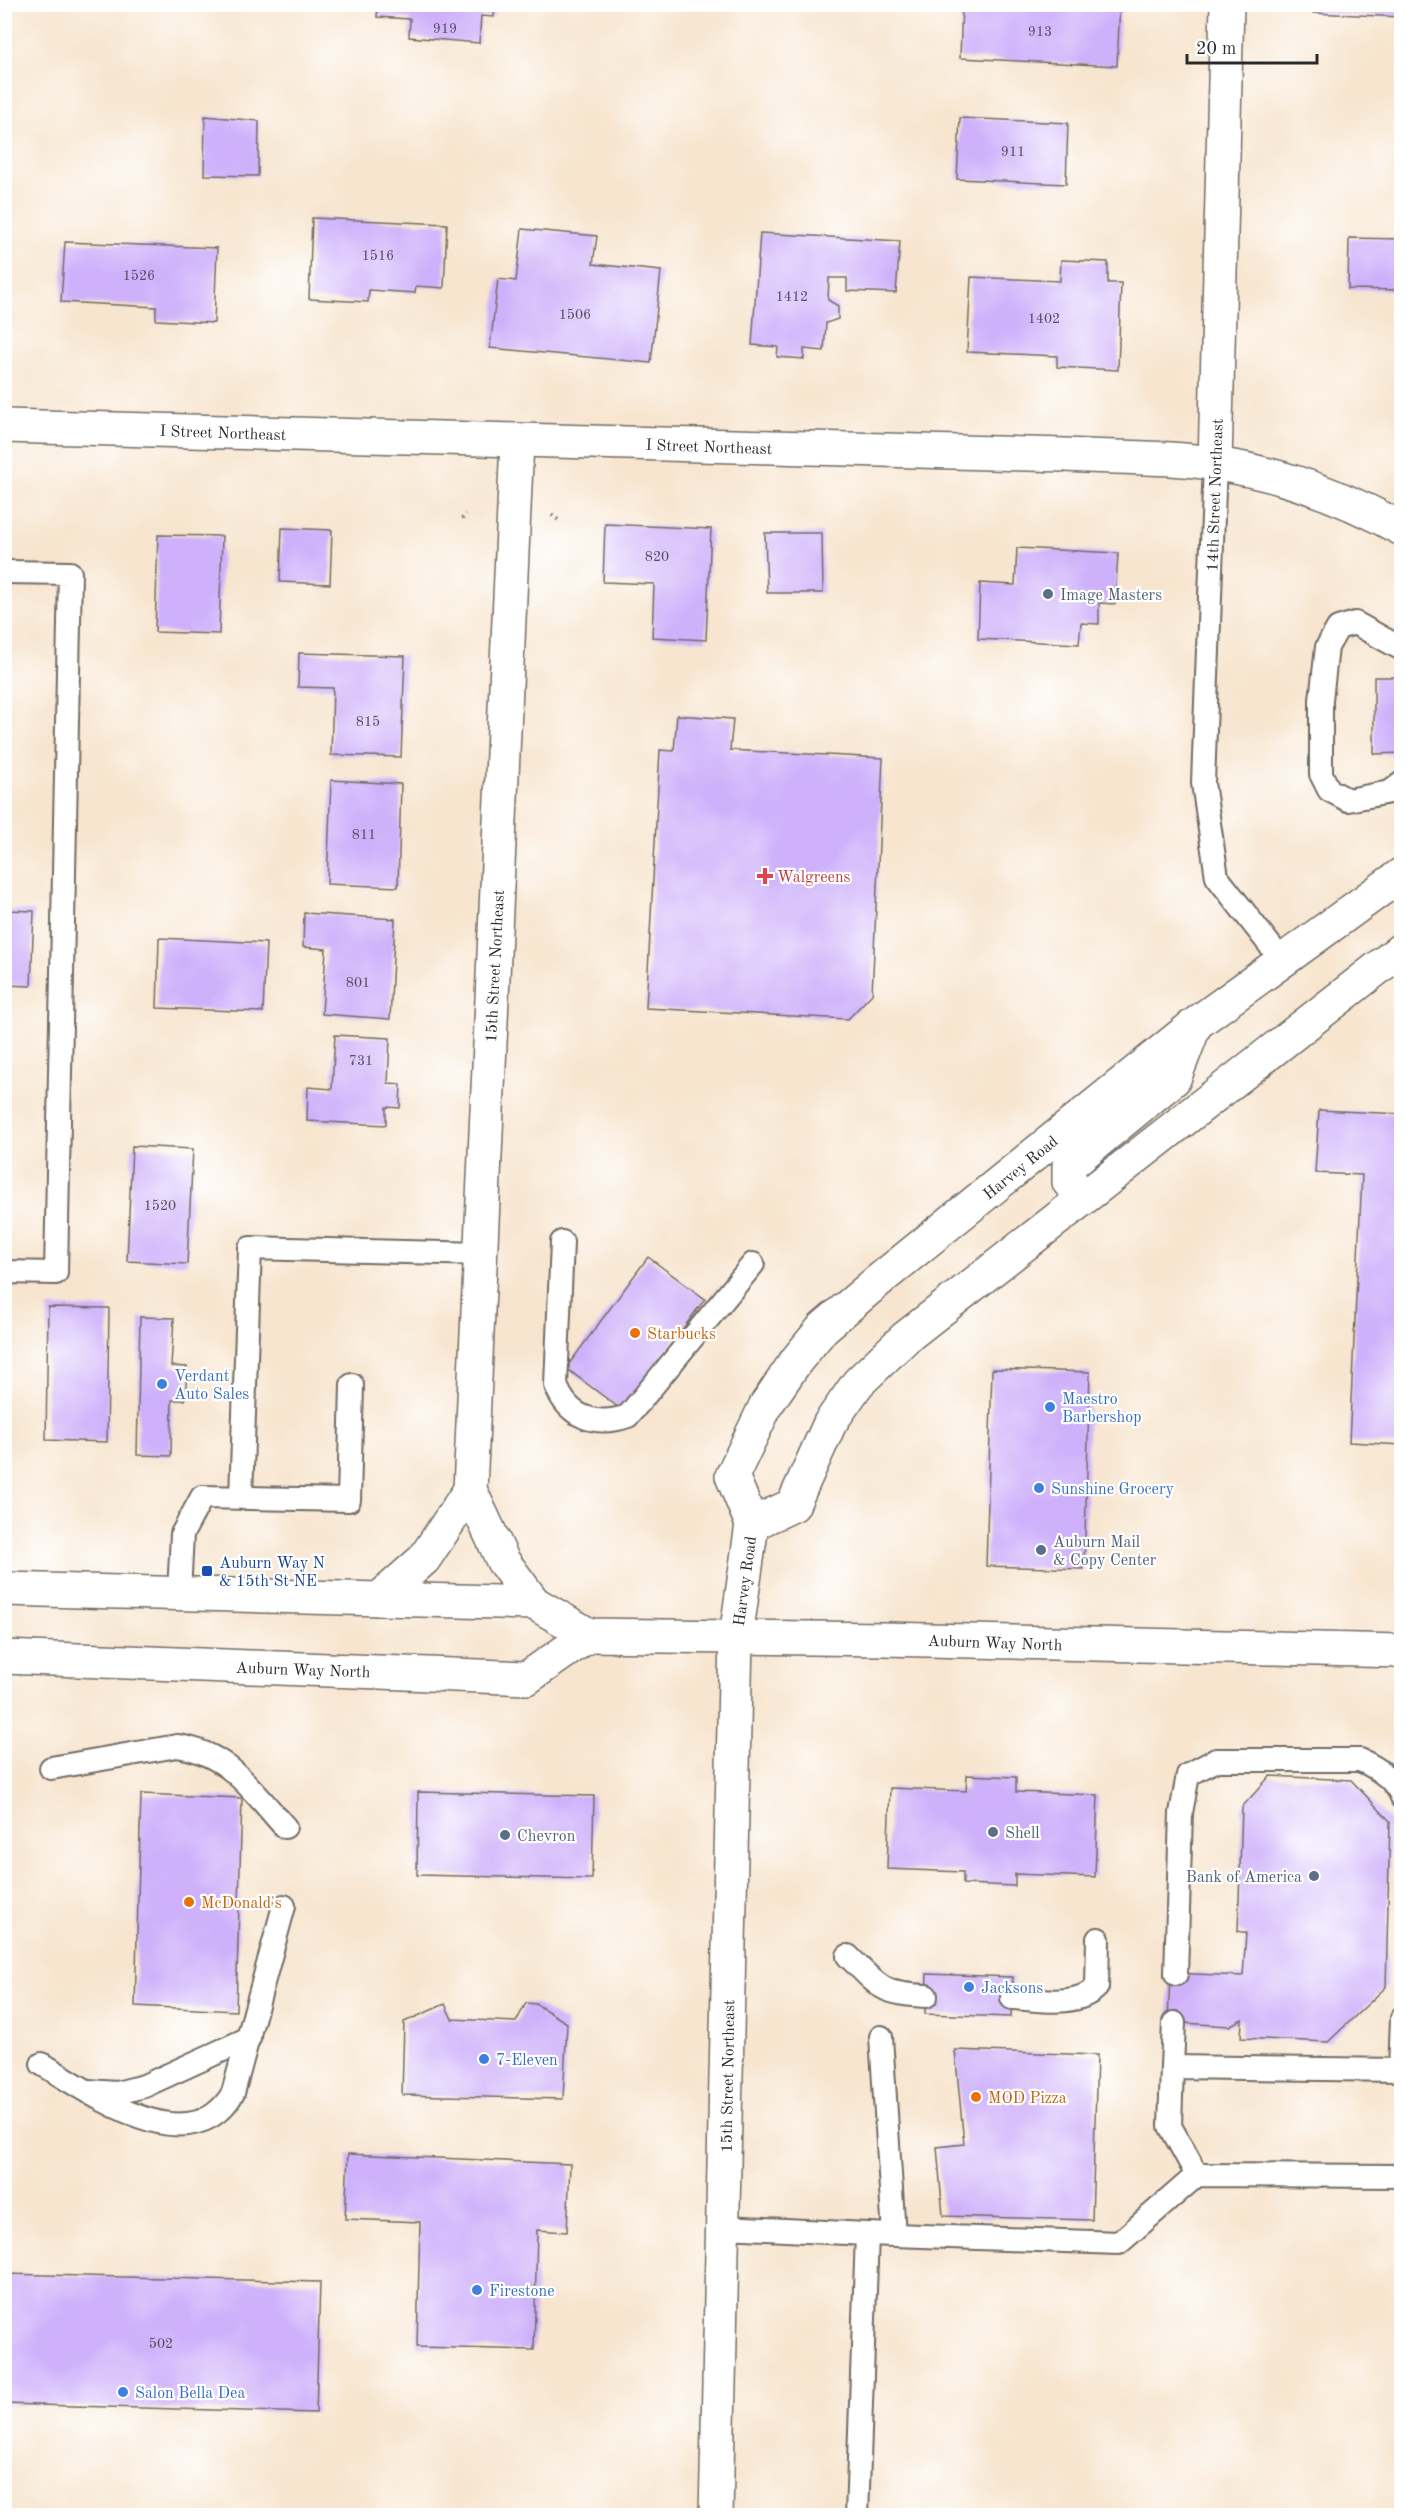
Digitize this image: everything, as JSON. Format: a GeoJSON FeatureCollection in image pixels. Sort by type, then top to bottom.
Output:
{"type":"FeatureCollection","features":[{"type":"Feature","properties":{"kind":"main road","name":"14th Street Northeast"},"geometry":{"type":"LineString","coordinates":[[1215,464],[1227,4]]}},
{"type":"Feature","properties":{"kind":"main road","name":"I Street Northeast"},"geometry":{"type":"LineString","coordinates":[[4,426],[1066,455],[1215,464],[1285,479],[1326,493],[1373,513],[1401,529]]}},
{"type":"Feature","properties":{"kind":"main road","name":"15th Street Northeast"},"geometry":{"type":"LineString","coordinates":[[517,441],[470,1490],[503,1561],[534,1603]]}},
{"type":"Feature","properties":{"kind":"main road","name":"Harvey Road"},"geometry":{"type":"LineString","coordinates":[[736,1637],[752,1524],[732,1476],[766,1405],[796,1361],[823,1328],[1194,1026],[1401,874]]}},
{"type":"Feature","properties":{"kind":"main road","name":"Harvey Road"},"geometry":{"type":"LineString","coordinates":[[752,1524],[793,1505],[830,1423],[858,1383],[905,1338],[1401,950]]}},
{"type":"Feature","properties":{"kind":"main road"},"geometry":{"type":"LineString","coordinates":[[1085,1196],[1069,1182],[1069,1165],[1174,1079],[1194,1026]]}},
{"type":"Feature","properties":{"kind":"main road"},"geometry":{"type":"LineString","coordinates":[[379,1599],[424,1559],[470,1490]]}},
{"type":"Feature","properties":{"kind":"main road","name":"Auburn Way North"},"geometry":{"type":"LineString","coordinates":[[4,1588],[534,1603],[589,1635],[1401,1651]]}},
{"type":"Feature","properties":{"kind":"main road","name":"Auburn Way North"},"geometry":{"type":"LineString","coordinates":[[4,1657],[527,1678],[589,1635]]}},
{"type":"Feature","properties":{"kind":"main road","name":"15th Street Northeast"},"geometry":{"type":"LineString","coordinates":[[716,2516],[736,1637]]}},
{"type":"Feature","properties":{"kind":"lane","name":"14th Street Northeast"},"geometry":{"type":"LineString","coordinates":[[1215,464],[1203,783],[1217,876],[1282,962]]}},
{"type":"Feature","properties":{"kind":"lane"},"geometry":{"type":"LineString","coordinates":[[4,572],[70,573],[56,1273],[4,1272]]}},
{"type":"Feature","properties":{"kind":"lane"},"geometry":{"type":"LineString","coordinates":[[1401,649],[1355,622],[1338,628],[1328,647],[1321,700],[1321,774],[1329,790],[1348,800],[1390,792],[1401,783]]}},
{"type":"Feature","properties":{"kind":"lane"},"geometry":{"type":"LineString","coordinates":[[562,1242],[556,1385],[561,1398],[576,1414],[598,1421],[612,1422],[628,1416],[753,1264]]}},
{"type":"Feature","properties":{"kind":"lane"},"geometry":{"type":"LineString","coordinates":[[241,1497],[250,1248],[482,1254]]}},
{"type":"Feature","properties":{"kind":"lane"},"geometry":{"type":"LineString","coordinates":[[179,1594],[182,1534],[202,1497],[349,1500],[352,1386]]}},
{"type":"Feature","properties":{"kind":"lane"},"geometry":{"type":"LineString","coordinates":[[51,1768],[177,1746],[194,1748],[230,1767],[285,1827]]}},
{"type":"Feature","properties":{"kind":"lane"},"geometry":{"type":"LineString","coordinates":[[1176,1974],[1181,1813],[1188,1775],[1216,1760],[1360,1760],[1377,1767],[1398,1788],[1401,1797]]}},
{"type":"Feature","properties":{"kind":"lane"},"geometry":{"type":"LineString","coordinates":[[42,2064],[115,2108],[137,2118],[191,2123],[208,2118],[225,2106],[233,2093],[284,1906]]}},
{"type":"Feature","properties":{"kind":"lane"},"geometry":{"type":"LineString","coordinates":[[1012,1998],[1068,2000],[1080,1999],[1090,1994],[1096,1988],[1098,1939]]}},
{"type":"Feature","properties":{"kind":"lane"},"geometry":{"type":"LineString","coordinates":[[848,1956],[882,1989],[898,1995],[926,1996]]}},
{"type":"Feature","properties":{"kind":"lane"},"geometry":{"type":"LineString","coordinates":[[1172,2067],[1401,2070],[1401,2018]]}},
{"type":"Feature","properties":{"kind":"lane"},"geometry":{"type":"LineString","coordinates":[[1174,2023],[1170,2126],[1197,2175]]}},
{"type":"Feature","properties":{"kind":"lane"},"geometry":{"type":"LineString","coordinates":[[881,2037],[894,2235]]}},
{"type":"Feature","properties":{"kind":"lane"},"geometry":{"type":"LineString","coordinates":[[86,2091],[117,2093],[144,2086],[249,2038]]}},
{"type":"Feature","properties":{"kind":"lane"},"geometry":{"type":"LineString","coordinates":[[724,2227],[1119,2243],[1197,2175],[1401,2176]]}},
{"type":"Feature","properties":{"kind":"lane"},"geometry":{"type":"LineString","coordinates":[[857,2516],[867,2234]]}},
{"type":"Feature","properties":{"kind":"path"},"geometry":{"type":"LineString","coordinates":[[462,519],[466,514]]}},
{"type":"Feature","properties":{"kind":"path"},"geometry":{"type":"LineString","coordinates":[[551,514],[561,522]]}},
{"type":"Feature","properties":{"kind":"building"},"geometry":{"type":"Polygon","coordinates":[[[378,4],[495,4],[494,17],[481,16],[479,43],[409,37],[410,19],[377,17],[378,4]]]}},
{"type":"Feature","properties":{"kind":"building"},"geometry":{"type":"Polygon","coordinates":[[[962,4],[1120,4],[1117,66],[960,58],[962,4]]]}},
{"type":"Feature","properties":{"kind":"building"},"geometry":{"type":"Polygon","coordinates":[[[1313,4],[1402,4],[1402,17],[1313,13],[1313,4]]]}},
{"type":"Feature","properties":{"kind":"building"},"geometry":{"type":"Polygon","coordinates":[[[205,116],[259,121],[258,176],[204,175],[205,116]]]}},
{"type":"Feature","properties":{"kind":"building"},"geometry":{"type":"Polygon","coordinates":[[[960,118],[1068,123],[1066,184],[957,179],[960,118]]]}},
{"type":"Feature","properties":{"kind":"building"},"geometry":{"type":"Polygon","coordinates":[[[312,218],[447,224],[444,288],[416,286],[415,293],[369,290],[368,302],[309,299],[312,218]]]}},
{"type":"Feature","properties":{"kind":"building"},"geometry":{"type":"Polygon","coordinates":[[[522,229],[597,236],[593,264],[661,271],[651,363],[490,348],[498,279],[516,281],[522,229]]]}},
{"type":"Feature","properties":{"kind":"building"},"geometry":{"type":"Polygon","coordinates":[[[760,233],[900,241],[896,293],[847,291],[847,278],[829,278],[828,300],[838,306],[838,319],[826,323],[824,351],[804,349],[804,359],[777,357],[778,347],[752,345],[760,233]]]}},
{"type":"Feature","properties":{"kind":"building"},"geometry":{"type":"Polygon","coordinates":[[[1349,238],[1402,239],[1402,290],[1348,289],[1349,238]]]}},
{"type":"Feature","properties":{"kind":"building"},"geometry":{"type":"Polygon","coordinates":[[[65,242],[217,248],[214,323],[156,320],[156,307],[61,302],[65,242]]]}},
{"type":"Feature","properties":{"kind":"building"},"geometry":{"type":"Polygon","coordinates":[[[1061,260],[1108,262],[1108,283],[1121,283],[1118,370],[1057,367],[1057,356],[967,352],[971,277],[1060,281],[1061,260]]]}},
{"type":"Feature","properties":{"kind":"building"},"geometry":{"type":"Polygon","coordinates":[[[605,524],[711,529],[706,640],[652,637],[654,584],[603,582],[605,524]]]}},
{"type":"Feature","properties":{"kind":"building"},"geometry":{"type":"Polygon","coordinates":[[[282,528],[332,530],[330,584],[280,582],[282,528]]]}},
{"type":"Feature","properties":{"kind":"building"},"geometry":{"type":"Polygon","coordinates":[[[765,533],[822,533],[823,593],[767,593],[765,533]]]}},
{"type":"Feature","properties":{"kind":"building"},"geometry":{"type":"Polygon","coordinates":[[[158,535],[222,536],[219,634],[155,632],[158,535]]]}},
{"type":"Feature","properties":{"kind":"building","name":"Image Masters"},"geometry":{"type":"Polygon","coordinates":[[[1017,548],[1118,553],[1115,604],[1099,603],[1099,624],[1081,623],[1079,644],[978,639],[980,583],[1015,585],[1017,548]]]}},
{"type":"Feature","properties":{"kind":"building"},"geometry":{"type":"Polygon","coordinates":[[[299,653],[405,656],[401,757],[331,755],[333,688],[298,687],[299,653]]]}},
{"type":"Feature","properties":{"kind":"building"},"geometry":{"type":"Polygon","coordinates":[[[1374,677],[1402,677],[1402,753],[1374,754],[1374,677]]]}},
{"type":"Feature","properties":{"kind":"building","name":"Walgreens"},"geometry":{"type":"Polygon","coordinates":[[[677,715],[733,719],[730,750],[883,758],[872,994],[848,1019],[646,1008],[660,750],[674,751],[677,715]]]}},
{"type":"Feature","properties":{"kind":"building"},"geometry":{"type":"Polygon","coordinates":[[[331,780],[401,784],[398,887],[327,884],[331,780]]]}},
{"type":"Feature","properties":{"kind":"building"},"geometry":{"type":"Polygon","coordinates":[[[4,910],[34,911],[31,986],[4,985],[4,910]]]}},
{"type":"Feature","properties":{"kind":"building"},"geometry":{"type":"Polygon","coordinates":[[[304,913],[395,919],[390,1019],[322,1014],[326,949],[303,947],[304,913]]]}},
{"type":"Feature","properties":{"kind":"building"},"geometry":{"type":"Polygon","coordinates":[[[159,938],[266,943],[263,1012],[157,1008],[159,938]]]}},
{"type":"Feature","properties":{"kind":"building"},"geometry":{"type":"Polygon","coordinates":[[[335,1035],[390,1038],[388,1083],[401,1084],[400,1108],[386,1107],[386,1125],[307,1121],[308,1087],[332,1089],[335,1035]]]}},
{"type":"Feature","properties":{"kind":"building"},"geometry":{"type":"Polygon","coordinates":[[[1319,1110],[1402,1114],[1402,1445],[1349,1442],[1362,1175],[1315,1173],[1319,1110]]]}},
{"type":"Feature","properties":{"kind":"building"},"geometry":{"type":"Polygon","coordinates":[[[132,1146],[193,1149],[187,1264],[127,1261],[132,1146]]]}},
{"type":"Feature","properties":{"kind":"building","name":"Starbucks"},"geometry":{"type":"Polygon","coordinates":[[[648,1257],[705,1299],[622,1410],[566,1368],[648,1257]]]}},
{"type":"Feature","properties":{"kind":"building"},"geometry":{"type":"Polygon","coordinates":[[[48,1307],[109,1308],[107,1442],[46,1440],[48,1307]]]}},
{"type":"Feature","properties":{"kind":"building","name":"Verdant Auto Sales"},"geometry":{"type":"Polygon","coordinates":[[[140,1317],[174,1318],[171,1366],[187,1367],[185,1400],[172,1400],[171,1456],[137,1455],[140,1317]]]}},
{"type":"Feature","properties":{"kind":"building"},"geometry":{"type":"Polygon","coordinates":[[[992,1369],[1090,1372],[1084,1569],[986,1566],[992,1369]]]}},
{"type":"Feature","properties":{"kind":"building","name":"Shell"},"geometry":{"type":"Polygon","coordinates":[[[967,1775],[1016,1777],[1016,1792],[1098,1795],[1095,1877],[1015,1874],[1015,1886],[963,1884],[963,1872],[887,1869],[890,1788],[966,1791],[967,1775]]]}},
{"type":"Feature","properties":{"kind":"building","name":"Bank of America"},"geometry":{"type":"Polygon","coordinates":[[[1270,1776],[1351,1780],[1390,1821],[1386,1987],[1328,2042],[1241,2038],[1242,2019],[1229,2026],[1168,2022],[1170,1973],[1243,1976],[1246,1933],[1238,1931],[1242,1807],[1270,1776]]]}},
{"type":"Feature","properties":{"kind":"building","name":"Chevron"},"geometry":{"type":"Polygon","coordinates":[[[418,1792],[594,1796],[592,1879],[417,1875],[418,1792]]]}},
{"type":"Feature","properties":{"kind":"building","name":"McDonald's"},"geometry":{"type":"Polygon","coordinates":[[[141,1794],[242,1798],[236,2011],[135,2006],[141,1794]]]}},
{"type":"Feature","properties":{"kind":"building","name":"Jacksons"},"geometry":{"type":"Polygon","coordinates":[[[927,1974],[1013,1977],[1011,2017],[925,2014],[927,1974]]]}},
{"type":"Feature","properties":{"kind":"building","name":"7-Eleven"},"geometry":{"type":"Polygon","coordinates":[[[526,2003],[536,2004],[567,2023],[563,2099],[402,2095],[404,2022],[445,2004],[452,2019],[516,2022],[526,2003]]]}},
{"type":"Feature","properties":{"kind":"building"},"geometry":{"type":"Polygon","coordinates":[[[955,2050],[1097,2055],[1092,2220],[943,2216],[937,2147],[964,2144],[955,2050]]]}},
{"type":"Feature","properties":{"kind":"building","name":"Firestone"},"geometry":{"type":"Polygon","coordinates":[[[348,2154],[570,2164],[567,2232],[537,2230],[534,2350],[417,2347],[420,2222],[345,2219],[348,2154]]]}},
{"type":"Feature","properties":{"kind":"building"},"geometry":{"type":"Polygon","coordinates":[[[4,2274],[320,2282],[316,2413],[4,2404],[4,2274]]]}},
{"type":"Feature","properties":{"kind":"place","name":"Image Masters"},"geometry":{"type":"Point","coordinates":[1048,594]}},
{"type":"Feature","properties":{"kind":"place","name":"Walgreens"},"geometry":{"type":"Point","coordinates":[765,876]}},
{"type":"Feature","properties":{"kind":"place","name":"Starbucks"},"geometry":{"type":"Point","coordinates":[635,1333]}},
{"type":"Feature","properties":{"kind":"place","name":"Verdant Auto Sales"},"geometry":{"type":"Point","coordinates":[162,1384]}},
{"type":"Feature","properties":{"kind":"place","name":"Maestro Barbershop"},"geometry":{"type":"Point","coordinates":[1050,1407]}},
{"type":"Feature","properties":{"kind":"place","name":"Sunshine Grocery"},"geometry":{"type":"Point","coordinates":[1039,1488]}},
{"type":"Feature","properties":{"kind":"place","name":"Auburn Mail & Copy Center"},"geometry":{"type":"Point","coordinates":[1041,1550]}},
{"type":"Feature","properties":{"kind":"place","name":"Auburn Way N & 15th St NE"},"geometry":{"type":"Point","coordinates":[207,1571]}},
{"type":"Feature","properties":{"kind":"place","name":"Shell"},"geometry":{"type":"Point","coordinates":[993,1832]}},
{"type":"Feature","properties":{"kind":"place","name":"Chevron"},"geometry":{"type":"Point","coordinates":[505,1835]}},
{"type":"Feature","properties":{"kind":"place","name":"Bank of America"},"geometry":{"type":"Point","coordinates":[1314,1876]}},
{"type":"Feature","properties":{"kind":"place","name":"McDonald's"},"geometry":{"type":"Point","coordinates":[189,1902]}},
{"type":"Feature","properties":{"kind":"place","name":"Jacksons"},"geometry":{"type":"Point","coordinates":[969,1987]}},
{"type":"Feature","properties":{"kind":"place","name":"7-Eleven"},"geometry":{"type":"Point","coordinates":[484,2059]}},
{"type":"Feature","properties":{"kind":"place","name":"MOD Pizza"},"geometry":{"type":"Point","coordinates":[976,2097]}},
{"type":"Feature","properties":{"kind":"place","name":"Firestone"},"geometry":{"type":"Point","coordinates":[477,2290]}},
{"type":"Feature","properties":{"kind":"place","name":"Salon Bella Dea"},"geometry":{"type":"Point","coordinates":[123,2392]}}]}
